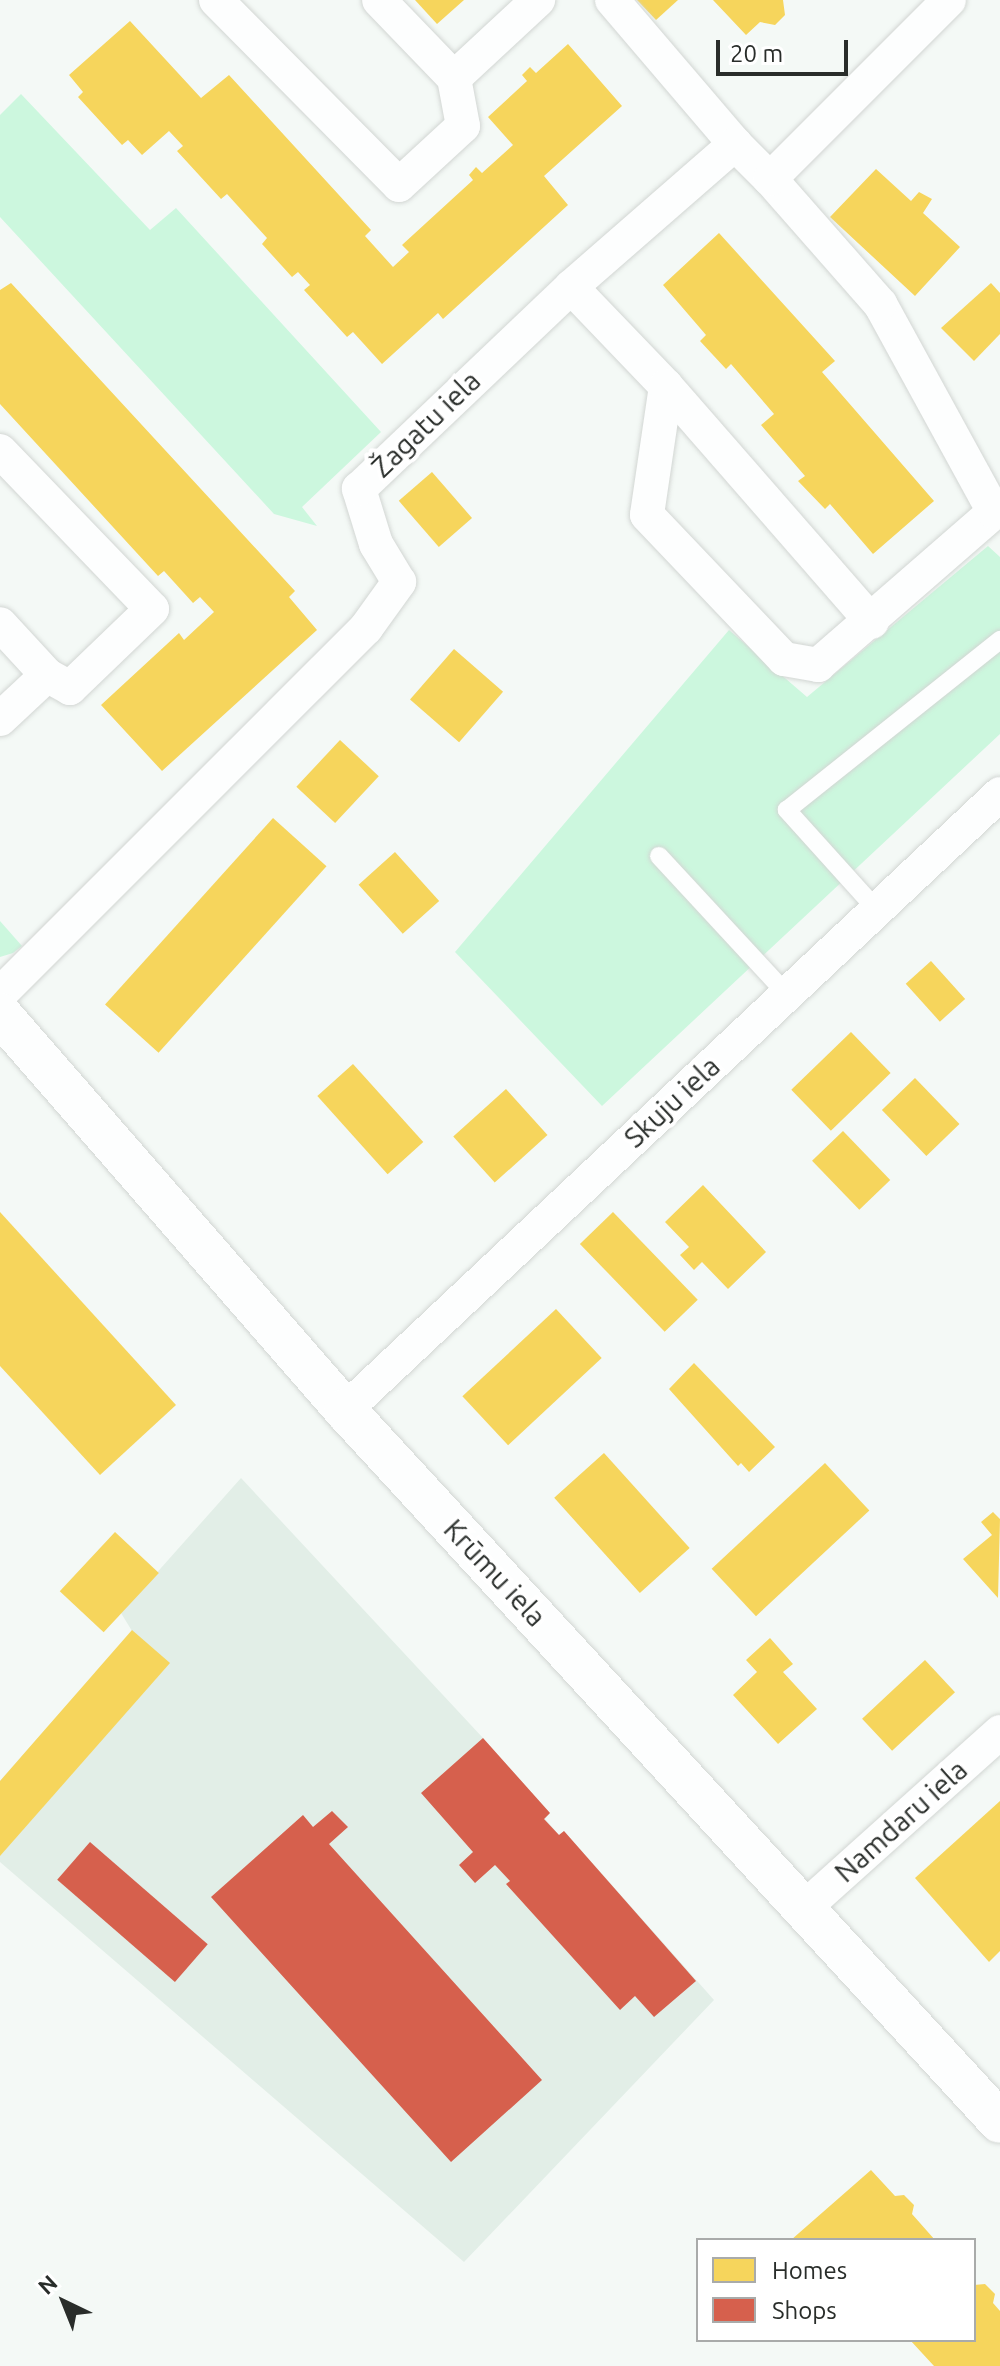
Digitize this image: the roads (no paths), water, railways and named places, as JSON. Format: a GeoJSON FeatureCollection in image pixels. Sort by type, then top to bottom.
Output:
{"type":"FeatureCollection","features":[{"type":"Feature","properties":{"kind":"street"},"geometry":{"type":"LineString","coordinates":[[216,0],[399,185],[463,126],[454,78],[379,0]]}},
{"type":"Feature","properties":{"kind":"street"},"geometry":{"type":"LineString","coordinates":[[454,78],[538,0]]}},
{"type":"Feature","properties":{"kind":"street"},"geometry":{"type":"LineString","coordinates":[[612,0],[735,144],[770,179],[880,304],[997,516],[818,665],[784,659],[647,515],[666,386]]}},
{"type":"Feature","properties":{"kind":"street"},"geometry":{"type":"LineString","coordinates":[[770,179],[949,0]]}},
{"type":"Feature","properties":{"kind":"street","name":"Žagatu iela"},"geometry":{"type":"LineString","coordinates":[[0,994],[366,628],[399,582],[376,544],[359,489],[571,287],[735,144]]}},
{"type":"Feature","properties":{"kind":"street"},"geometry":{"type":"LineString","coordinates":[[571,287],[666,386],[872,622]]}},
{"type":"Feature","properties":{"kind":"street"},"geometry":{"type":"LineString","coordinates":[[0,451],[152,609],[70,688],[47,675],[0,624]]}},
{"type":"Feature","properties":{"kind":"street"},"geometry":{"type":"LineString","coordinates":[[0,719],[47,675]]}},
{"type":"Feature","properties":{"kind":"street","name":"Skuju iela"},"geometry":{"type":"LineString","coordinates":[[345,1410],[1000,794]]}},
{"type":"Feature","properties":{"kind":"street","name":"Krūmu iela"},"geometry":{"type":"LineString","coordinates":[[0,1014],[345,1410],[1000,2122]]}},
{"type":"Feature","properties":{"kind":"street","name":"Namdaru iela"},"geometry":{"type":"LineString","coordinates":[[803,1909],[1000,1732]]}},
{"type":"Feature","properties":{"kind":"lane"},"geometry":{"type":"LineString","coordinates":[[877,910],[787,810],[1000,640]]}},
{"type":"Feature","properties":{"kind":"lane"},"geometry":{"type":"LineString","coordinates":[[659,856],[787,994]]}}]}
